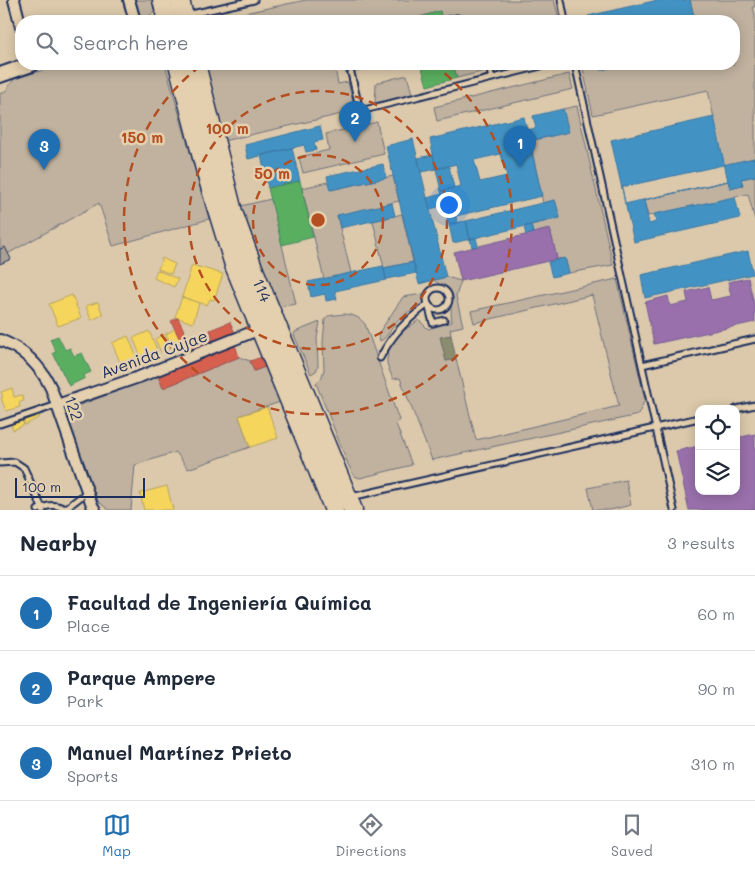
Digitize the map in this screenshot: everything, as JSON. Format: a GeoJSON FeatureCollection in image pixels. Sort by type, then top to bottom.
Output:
{"type":"FeatureCollection","features":[{"type":"Feature","properties":{"kind":"highway"},"geometry":{"type":"LineString","coordinates":[[162,0],[166,15]]}},
{"type":"Feature","properties":{"kind":"highway","name":"114"},"geometry":{"type":"LineString","coordinates":[[180,70],[218,214],[234,265],[260,329],[341,505]]}},
{"type":"Feature","properties":{"kind":"highway","name":"114"},"geometry":{"type":"LineString","coordinates":[[198,70],[233,212],[341,505]]}},
{"type":"Feature","properties":{"kind":"street"},"geometry":{"type":"LineString","coordinates":[[14,0],[18,15]]}},
{"type":"Feature","properties":{"kind":"street"},"geometry":{"type":"LineString","coordinates":[[129,0],[133,15]]}},
{"type":"Feature","properties":{"kind":"street"},"geometry":{"type":"LineString","coordinates":[[0,75],[15,70]]}},
{"type":"Feature","properties":{"kind":"street","name":"Avenida Cujae"},"geometry":{"type":"LineString","coordinates":[[57,405],[139,377],[260,329]]}},
{"type":"Feature","properties":{"kind":"street","name":"122"},"geometry":{"type":"LineString","coordinates":[[0,340],[13,345],[36,364],[48,382],[94,508]]}},
{"type":"Feature","properties":{"kind":"lane"},"geometry":{"type":"LineString","coordinates":[[183,12],[254,0]]}},
{"type":"Feature","properties":{"kind":"lane"},"geometry":{"type":"LineString","coordinates":[[560,0],[564,15]]}},
{"type":"Feature","properties":{"kind":"lane"},"geometry":{"type":"LineString","coordinates":[[490,70],[492,78]]}},
{"type":"Feature","properties":{"kind":"lane"},"geometry":{"type":"LineString","coordinates":[[351,72],[360,111],[525,70]]}},
{"type":"Feature","properties":{"kind":"lane"},"geometry":{"type":"LineString","coordinates":[[576,70],[674,510]]}},
{"type":"Feature","properties":{"kind":"lane"},"geometry":{"type":"LineString","coordinates":[[428,304],[436,310],[444,309],[448,303],[448,296],[444,290],[434,289],[428,295],[428,304],[432,323],[444,320]]}},
{"type":"Feature","properties":{"kind":"lane"},"geometry":{"type":"LineString","coordinates":[[380,358],[388,342],[399,328],[428,304]]}},
{"type":"Feature","properties":{"kind":"lane"},"geometry":{"type":"LineString","coordinates":[[642,365],[755,339]]}},
{"type":"Feature","properties":{"kind":"lane"},"geometry":{"type":"LineString","coordinates":[[0,424],[57,405]]}},
{"type":"Feature","properties":{"kind":"lane"},"geometry":{"type":"LineString","coordinates":[[740,409],[755,405]]}},
{"type":"Feature","properties":{"kind":"lane"},"geometry":{"type":"LineString","coordinates":[[341,505],[695,419]]}},
{"type":"Feature","properties":{"kind":"lane"},"geometry":{"type":"LineString","coordinates":[[0,463],[15,462],[24,468],[41,509],[58,505],[66,509],[87,492]]}},
{"type":"Feature","properties":{"kind":"shaded area"},"geometry":{"type":"Polygon","coordinates":[[[135,0],[155,0],[158,10],[150,15],[139,15],[135,0]]]}},
{"type":"Feature","properties":{"kind":"shaded area"},"geometry":{"type":"Polygon","coordinates":[[[306,0],[554,0],[558,15],[441,15],[440,11],[426,15],[235,15],[306,0]]]}},
{"type":"Feature","properties":{"kind":"shaded area"},"geometry":{"type":"Polygon","coordinates":[[[690,0],[755,0],[755,6],[753,7],[755,15],[755,158],[724,165],[708,90],[593,115],[583,70],[740,70],[740,15],[694,15],[690,0]]]}},
{"type":"Feature","properties":{"kind":"shaded area"},"geometry":{"type":"Polygon","coordinates":[[[43,70],[167,70],[209,219],[113,246],[99,203],[0,258],[0,94],[5,92],[14,79],[43,70]]]}},
{"type":"Feature","properties":{"kind":"shaded area"},"geometry":{"type":"Polygon","coordinates":[[[206,70],[335,70],[338,84],[348,82],[355,111],[223,141],[206,70]]]}},
{"type":"Feature","properties":{"kind":"shaded area"},"geometry":{"type":"Polygon","coordinates":[[[455,70],[489,70],[457,78],[455,70]]]}},
{"type":"Feature","properties":{"kind":"shaded area"},"geometry":{"type":"Polygon","coordinates":[[[569,74],[573,89],[437,121],[434,107],[569,74]]]}},
{"type":"Feature","properties":{"kind":"shaded area"},"geometry":{"type":"Polygon","coordinates":[[[407,75],[412,94],[375,103],[376,83],[407,75]]]}},
{"type":"Feature","properties":{"kind":"shaded area"},"geometry":{"type":"Polygon","coordinates":[[[577,106],[613,265],[569,273],[565,258],[557,259],[550,229],[533,233],[531,225],[560,218],[555,200],[543,203],[530,141],[568,132],[563,109],[577,106]]]}},
{"type":"Feature","properties":{"kind":"shaded area"},"geometry":{"type":"Polygon","coordinates":[[[377,122],[384,154],[303,173],[299,157],[329,150],[326,134],[377,122]]]}},
{"type":"Feature","properties":{"kind":"shaded area"},"geometry":{"type":"Polygon","coordinates":[[[393,176],[399,201],[337,216],[351,273],[324,279],[302,188],[328,182],[331,190],[393,176]]]}},
{"type":"Feature","properties":{"kind":"shaded area"},"geometry":{"type":"Polygon","coordinates":[[[755,176],[755,220],[748,194],[648,216],[644,200],[728,181],[730,188],[743,185],[741,179],[755,176]]]}},
{"type":"Feature","properties":{"kind":"shaded area"},"geometry":{"type":"Polygon","coordinates":[[[271,199],[296,304],[278,307],[241,206],[271,199]]]}},
{"type":"Feature","properties":{"kind":"shaded area"},"geometry":{"type":"Polygon","coordinates":[[[402,214],[413,262],[384,268],[373,221],[402,214]]]}},
{"type":"Feature","properties":{"kind":"shaded area"},"geometry":{"type":"Polygon","coordinates":[[[446,277],[461,281],[456,296],[463,326],[450,329],[451,335],[441,338],[446,361],[456,359],[476,440],[619,406],[592,295],[474,323],[471,311],[617,279],[645,400],[638,415],[432,460],[400,378],[393,379],[387,363],[387,356],[397,337],[419,320],[428,329],[452,322],[451,294],[434,280],[446,277]]]}},
{"type":"Feature","properties":{"kind":"shaded area"},"geometry":{"type":"Polygon","coordinates":[[[423,294],[422,305],[401,318],[380,341],[378,334],[403,297],[423,294]]]}},
{"type":"Feature","properties":{"kind":"shaded area"},"geometry":{"type":"Polygon","coordinates":[[[344,314],[356,317],[365,324],[399,420],[396,424],[412,465],[360,478],[354,476],[348,464],[316,383],[321,379],[324,370],[323,342],[325,319],[328,316],[344,314]]]}},
{"type":"Feature","properties":{"kind":"shaded area"},"geometry":{"type":"Polygon","coordinates":[[[320,322],[317,338],[318,366],[316,371],[311,374],[294,335],[295,332],[320,322]]]}},
{"type":"Feature","properties":{"kind":"shaded area"},"geometry":{"type":"Polygon","coordinates":[[[239,357],[250,361],[254,371],[265,367],[280,402],[239,416],[250,447],[188,469],[176,452],[135,465],[131,510],[109,510],[95,499],[64,411],[158,376],[163,388],[239,357]]]}},
{"type":"Feature","properties":{"kind":"shaded area"},"geometry":{"type":"Polygon","coordinates":[[[626,480],[631,505],[610,510],[593,510],[588,488],[626,480]]]}},
{"type":"Feature","properties":{"kind":"building: Homes"},"geometry":{"type":"Polygon","coordinates":[[[162,258],[175,264],[171,274],[158,269],[162,258]]]}},
{"type":"Feature","properties":{"kind":"building: Homes"},"geometry":{"type":"Polygon","coordinates":[[[192,265],[223,274],[214,300],[210,299],[207,305],[182,297],[192,265]]]}},
{"type":"Feature","properties":{"kind":"building: Homes"},"geometry":{"type":"Polygon","coordinates":[[[157,270],[178,279],[174,287],[154,278],[157,270]]]}},
{"type":"Feature","properties":{"kind":"building: Homes"},"geometry":{"type":"Polygon","coordinates":[[[72,295],[81,318],[58,326],[49,304],[72,295]]]}},
{"type":"Feature","properties":{"kind":"building: Homes"},"geometry":{"type":"Polygon","coordinates":[[[182,297],[199,303],[193,323],[175,317],[182,297]]]}},
{"type":"Feature","properties":{"kind":"building: Homes"},"geometry":{"type":"Polygon","coordinates":[[[98,302],[103,315],[91,320],[86,306],[98,302]]]}},
{"type":"Feature","properties":{"kind":"building: Homes"},"geometry":{"type":"Polygon","coordinates":[[[175,329],[182,344],[173,349],[166,334],[175,329]]]}},
{"type":"Feature","properties":{"kind":"building: Homes"},"geometry":{"type":"Polygon","coordinates":[[[149,331],[158,352],[142,359],[133,338],[149,331]]]}},
{"type":"Feature","properties":{"kind":"building: Homes"},"geometry":{"type":"Polygon","coordinates":[[[164,334],[170,348],[161,352],[155,339],[164,334]]]}},
{"type":"Feature","properties":{"kind":"building: Homes"},"geometry":{"type":"Polygon","coordinates":[[[128,336],[138,360],[122,367],[112,343],[128,336]]]}},
{"type":"Feature","properties":{"kind":"building: Homes"},"geometry":{"type":"Polygon","coordinates":[[[12,388],[14,397],[22,395],[24,401],[19,402],[20,407],[6,411],[1,398],[3,397],[1,392],[12,388]]]}},
{"type":"Feature","properties":{"kind":"building: Homes"},"geometry":{"type":"Polygon","coordinates":[[[267,407],[278,438],[250,447],[239,416],[267,407]]]}},
{"type":"Feature","properties":{"kind":"building: Homes"},"geometry":{"type":"Polygon","coordinates":[[[38,413],[40,417],[25,425],[23,419],[38,413]]]}},
{"type":"Feature","properties":{"kind":"building: Homes"},"geometry":{"type":"Polygon","coordinates":[[[21,418],[24,425],[13,430],[10,422],[21,418]]]}},
{"type":"Feature","properties":{"kind":"building: Homes"},"geometry":{"type":"Polygon","coordinates":[[[167,486],[173,510],[144,510],[140,493],[167,486]]]}},
{"type":"Feature","properties":{"kind":"building: Shops"},"geometry":{"type":"Polygon","coordinates":[[[178,318],[189,341],[182,344],[171,321],[178,318]]]}},
{"type":"Feature","properties":{"kind":"building: Shops"},"geometry":{"type":"Polygon","coordinates":[[[230,322],[235,333],[214,341],[210,330],[230,322]]]}},
{"type":"Feature","properties":{"kind":"building: Shops"},"geometry":{"type":"Polygon","coordinates":[[[209,333],[213,341],[193,350],[189,341],[209,333]]]}},
{"type":"Feature","properties":{"kind":"building: Shops"},"geometry":{"type":"Polygon","coordinates":[[[235,345],[239,357],[163,388],[158,376],[235,345]]]}},
{"type":"Feature","properties":{"kind":"building: Shops"},"geometry":{"type":"Polygon","coordinates":[[[262,357],[265,367],[254,371],[250,361],[262,357]]]}},
{"type":"Feature","properties":{"kind":"building: Offices"},"geometry":{"type":"Polygon","coordinates":[[[550,229],[557,259],[461,281],[454,252],[550,229]]]}},
{"type":"Feature","properties":{"kind":"building: Offices"},"geometry":{"type":"Polygon","coordinates":[[[748,278],[755,308],[755,322],[654,344],[645,302],[668,296],[670,306],[688,302],[686,292],[708,287],[711,300],[731,296],[728,282],[748,278]]]}},
{"type":"Feature","properties":{"kind":"building: Offices"},"geometry":{"type":"Polygon","coordinates":[[[755,434],[755,510],[689,510],[676,451],[695,447],[695,495],[740,495],[740,437],[755,434]]]}},
{"type":"Feature","properties":{"kind":"building: Schools"},"geometry":{"type":"Polygon","coordinates":[[[658,0],[690,0],[694,15],[592,15],[658,0]]]}},
{"type":"Feature","properties":{"kind":"building: Schools"},"geometry":{"type":"Polygon","coordinates":[[[345,70],[362,70],[346,74],[345,70]]]}},
{"type":"Feature","properties":{"kind":"building: Schools"},"geometry":{"type":"Polygon","coordinates":[[[563,109],[569,132],[530,141],[527,130],[536,128],[533,116],[563,109]]]}},
{"type":"Feature","properties":{"kind":"building: Schools"},"geometry":{"type":"Polygon","coordinates":[[[524,117],[542,196],[447,218],[441,191],[461,186],[456,164],[436,169],[430,139],[524,117]],[[501,154],[474,160],[480,182],[507,176],[501,154]]]}},
{"type":"Feature","properties":{"kind":"building: Schools"},"geometry":{"type":"Polygon","coordinates":[[[714,117],[728,181],[644,200],[649,224],[656,222],[654,214],[735,197],[740,218],[634,242],[611,140],[714,117]]]}},
{"type":"Feature","properties":{"kind":"building: Schools"},"geometry":{"type":"Polygon","coordinates":[[[320,126],[323,140],[314,142],[316,150],[306,152],[304,145],[248,159],[245,145],[320,126]]]}},
{"type":"Feature","properties":{"kind":"building: Schools"},"geometry":{"type":"Polygon","coordinates":[[[413,139],[446,277],[419,284],[386,146],[413,139]]]}},
{"type":"Feature","properties":{"kind":"building: Schools"},"geometry":{"type":"Polygon","coordinates":[[[292,148],[300,181],[268,188],[261,155],[292,148]]]}},
{"type":"Feature","properties":{"kind":"building: Schools"},"geometry":{"type":"Polygon","coordinates":[[[433,155],[436,169],[421,172],[418,158],[433,155]]]}},
{"type":"Feature","properties":{"kind":"building: Schools"},"geometry":{"type":"Polygon","coordinates":[[[755,158],[755,176],[741,179],[743,185],[730,188],[728,181],[625,204],[622,187],[755,158]]]}},
{"type":"Feature","properties":{"kind":"building: Schools"},"geometry":{"type":"Polygon","coordinates":[[[383,164],[386,178],[330,190],[327,176],[383,164]]]}},
{"type":"Feature","properties":{"kind":"building: Schools"},"geometry":{"type":"Polygon","coordinates":[[[449,166],[454,188],[441,191],[436,169],[449,166]]]}},
{"type":"Feature","properties":{"kind":"building: Schools"},"geometry":{"type":"Polygon","coordinates":[[[442,194],[445,205],[430,209],[427,198],[442,194]]]}},
{"type":"Feature","properties":{"kind":"building: Schools"},"geometry":{"type":"Polygon","coordinates":[[[555,200],[560,218],[470,239],[466,221],[555,200]]]}},
{"type":"Feature","properties":{"kind":"building: Schools"},"geometry":{"type":"Polygon","coordinates":[[[392,203],[395,216],[340,228],[337,215],[392,203]]]}},
{"type":"Feature","properties":{"kind":"building: Schools"},"geometry":{"type":"Polygon","coordinates":[[[456,216],[457,223],[449,224],[447,218],[456,216]]]}},
{"type":"Feature","properties":{"kind":"building: Schools"},"geometry":{"type":"Polygon","coordinates":[[[466,221],[470,239],[453,243],[449,224],[466,221]]]}},
{"type":"Feature","properties":{"kind":"building: Schools"},"geometry":{"type":"Polygon","coordinates":[[[531,225],[533,233],[526,235],[524,227],[531,225]]]}},
{"type":"Feature","properties":{"kind":"building: Schools"},"geometry":{"type":"Polygon","coordinates":[[[476,238],[478,246],[472,247],[470,239],[476,238]]]}},
{"type":"Feature","properties":{"kind":"building: Schools"},"geometry":{"type":"Polygon","coordinates":[[[748,251],[753,274],[645,298],[641,275],[748,251]]]}},
{"type":"Feature","properties":{"kind":"building: Schools"},"geometry":{"type":"Polygon","coordinates":[[[565,258],[569,273],[552,277],[548,262],[565,258]]]}},
{"type":"Feature","properties":{"kind":"building: Schools"},"geometry":{"type":"Polygon","coordinates":[[[413,262],[416,273],[386,279],[384,268],[413,262]]]}},
{"type":"Feature","properties":{"kind":"building: Schools"},"geometry":{"type":"Polygon","coordinates":[[[383,266],[386,280],[335,291],[337,299],[326,301],[325,294],[311,297],[308,282],[383,266]]]}},
{"type":"Feature","properties":{"kind":"building: Public"},"geometry":{"type":"Polygon","coordinates":[[[440,11],[441,15],[427,15],[440,11]]]}},
{"type":"Feature","properties":{"kind":"building: Public"},"geometry":{"type":"Polygon","coordinates":[[[423,70],[455,70],[457,78],[427,86],[423,70]]]}},
{"type":"Feature","properties":{"kind":"building: Public"},"geometry":{"type":"Polygon","coordinates":[[[300,181],[313,237],[282,245],[268,188],[300,181]]]}},
{"type":"Feature","properties":{"kind":"building: Public"},"geometry":{"type":"Polygon","coordinates":[[[58,336],[65,350],[70,348],[74,356],[82,353],[91,372],[84,375],[85,378],[69,386],[53,353],[56,352],[50,339],[58,336]]]}},
{"type":"Feature","properties":{"kind":"building: Industry"},"geometry":{"type":"Polygon","coordinates":[[[451,335],[456,359],[446,361],[440,337],[451,335]]]}},
{"type":"Feature","properties":{"kind":"building: Other"},"geometry":{"type":"Polygon","coordinates":[[[5,247],[11,259],[0,264],[0,249],[5,247]]]}},
{"type":"Feature","properties":{"kind":"place","name":"Parque Ampere"},"geometry":{"type":"Point","coordinates":[355,142]}},
{"type":"Feature","properties":{"kind":"place","name":"Facultad de Ingeniería Química"},"geometry":{"type":"Point","coordinates":[520,167]}},
{"type":"Feature","properties":{"kind":"place","name":"Manuel Martínez Prieto"},"geometry":{"type":"Point","coordinates":[44,170]}}]}
